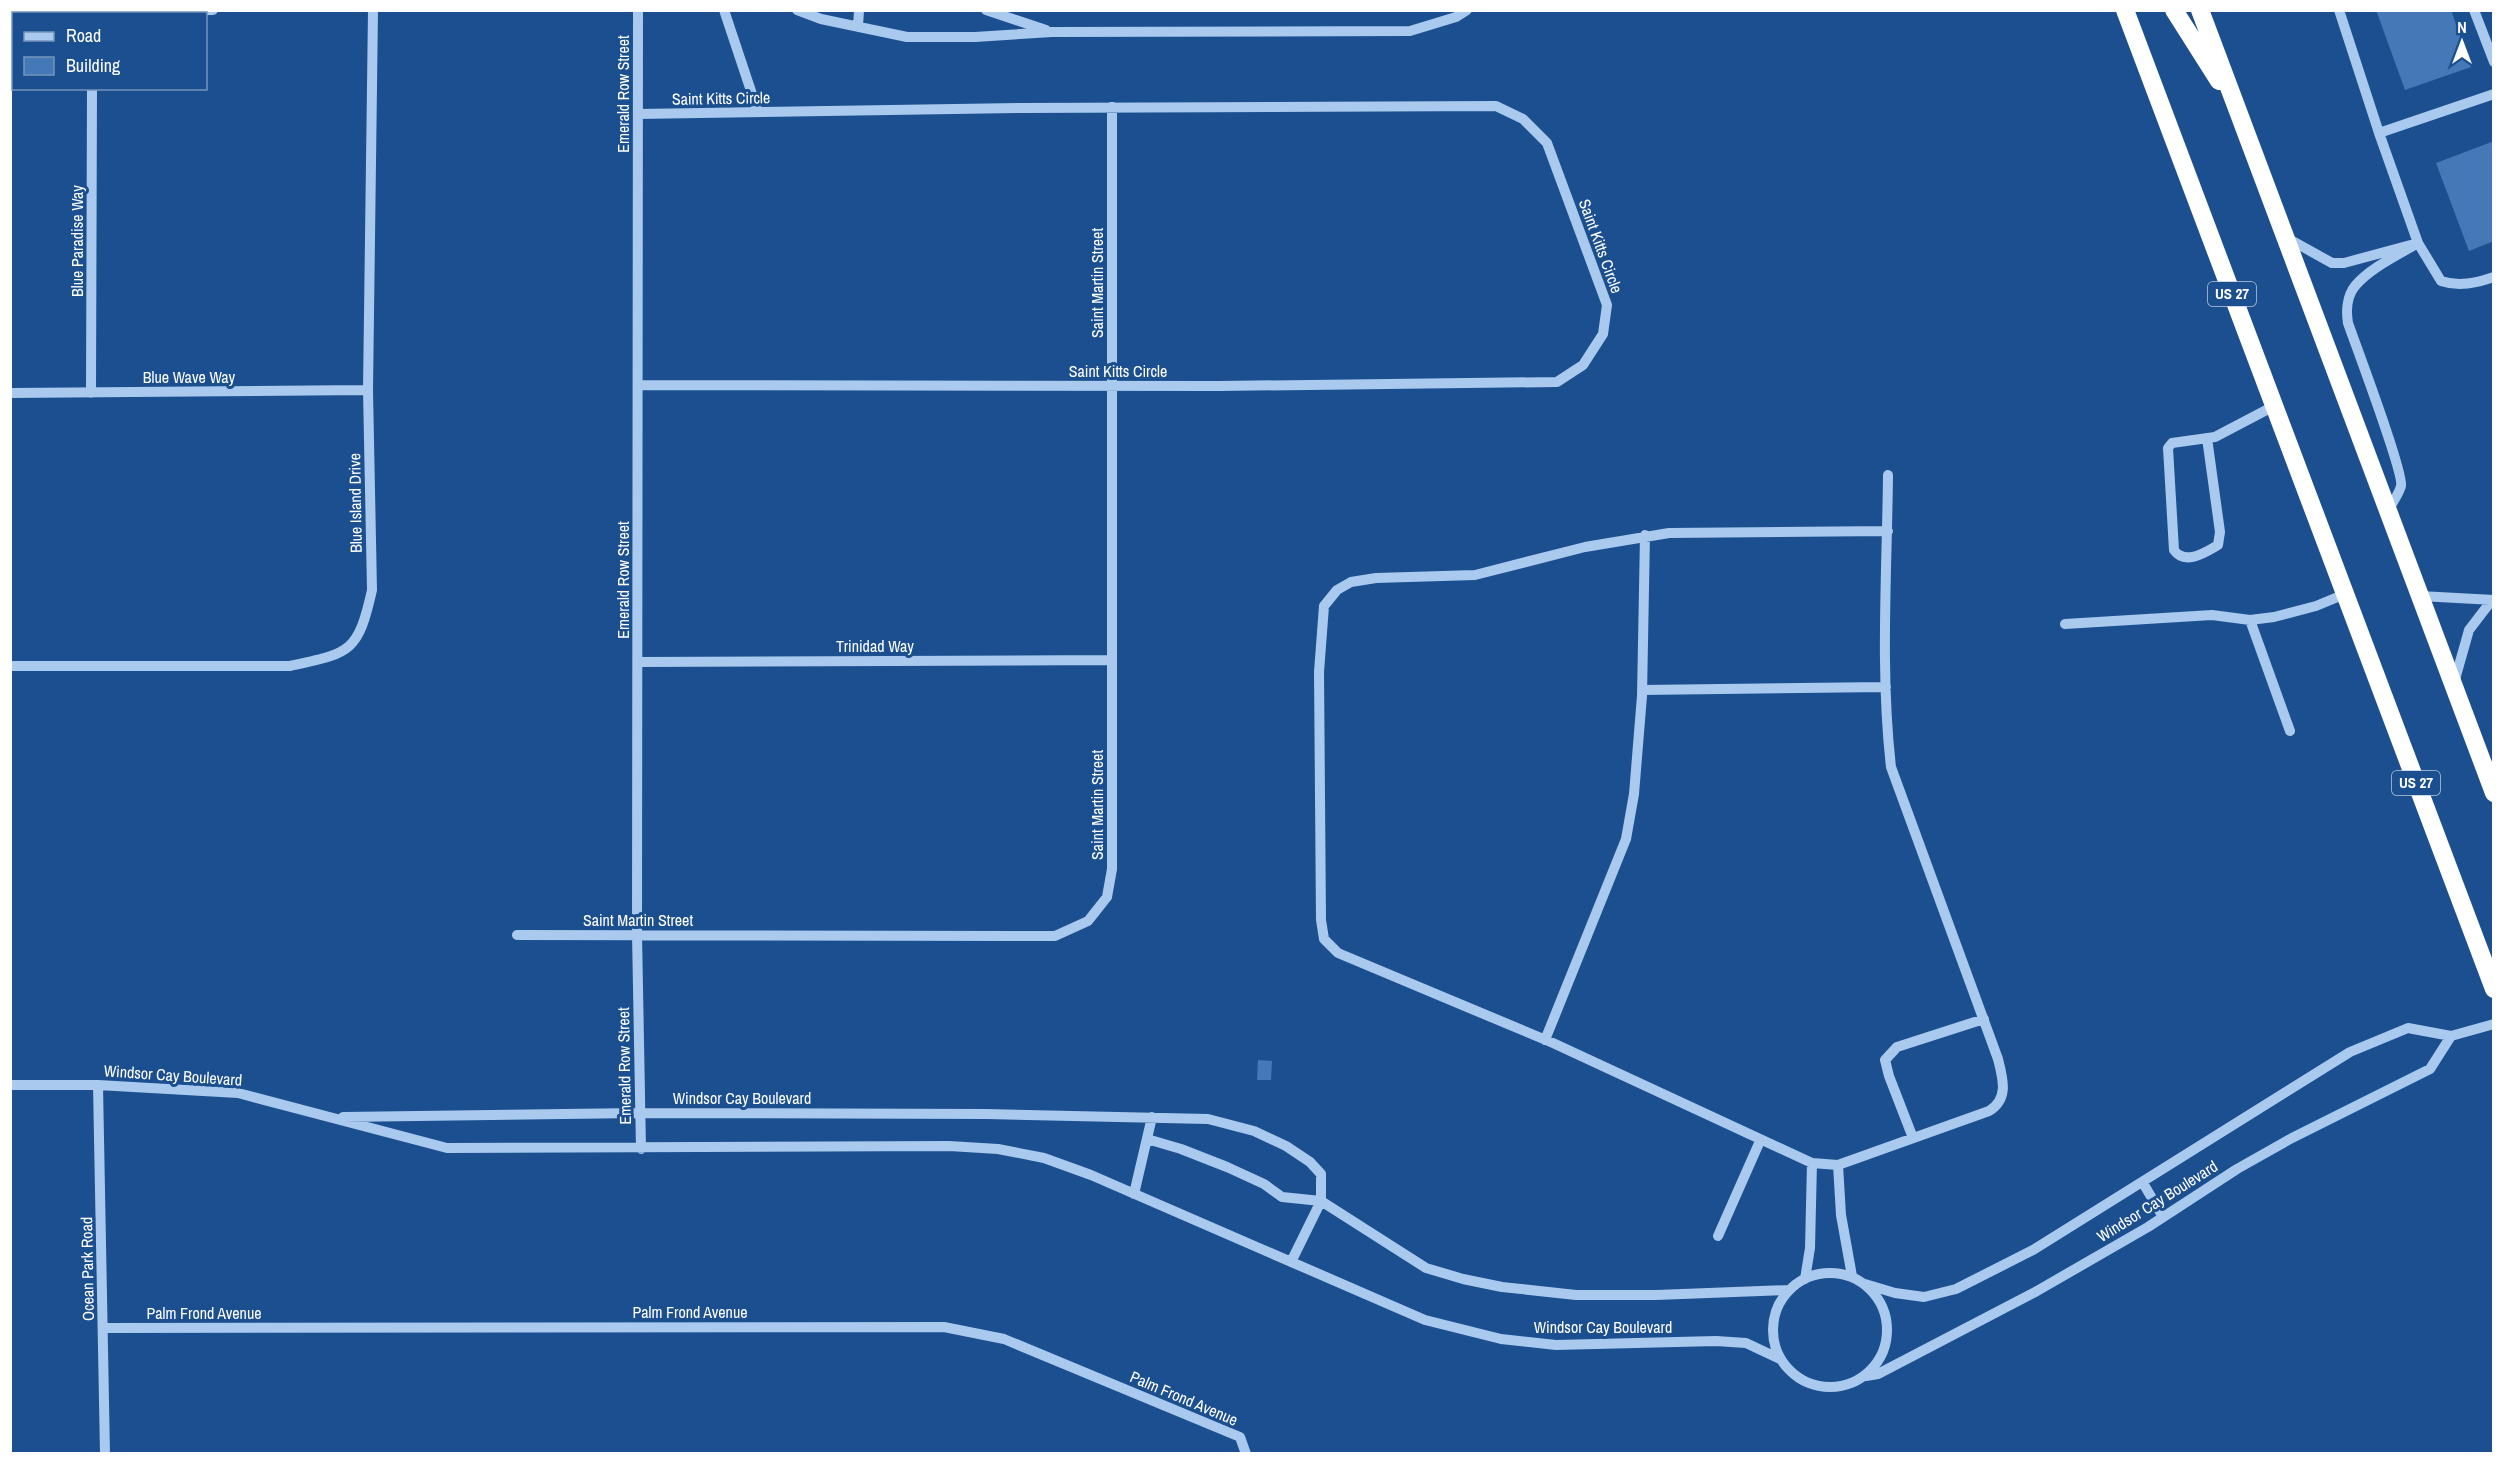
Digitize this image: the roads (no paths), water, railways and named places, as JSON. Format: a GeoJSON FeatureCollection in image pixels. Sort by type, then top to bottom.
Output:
{"type":"FeatureCollection","features":[{"type":"Feature","properties":{"kind":"highway","name":"US 27"},"geometry":{"type":"LineString","coordinates":[[2125,10],[2493,989]]}},
{"type":"Feature","properties":{"kind":"highway"},"geometry":{"type":"LineString","coordinates":[[2174,10],[2239,113]]}},
{"type":"Feature","properties":{"kind":"highway"},"geometry":{"type":"LineString","coordinates":[[2200,10],[2493,793]]}},
{"type":"Feature","properties":{"kind":"street"},"geometry":{"type":"LineString","coordinates":[[133,12],[213,10]]}},
{"type":"Feature","properties":{"kind":"street","name":"Blue Island Drive"},"geometry":{"type":"LineString","coordinates":[[10,666],[290,666],[334,657],[351,646],[365,621],[372,590],[368,390],[373,10]]}},
{"type":"Feature","properties":{"kind":"street","name":"Emerald Row Street"},"geometry":{"type":"LineString","coordinates":[[638,10],[638,934],[641,1149]]}},
{"type":"Feature","properties":{"kind":"street"},"geometry":{"type":"LineString","coordinates":[[724,10],[758,112]]}},
{"type":"Feature","properties":{"kind":"street"},"geometry":{"type":"LineString","coordinates":[[797,10],[821,19],[907,37],[975,37],[1052,32],[1410,30],[1456,17],[1467,10]]}},
{"type":"Feature","properties":{"kind":"street"},"geometry":{"type":"LineString","coordinates":[[858,27],[860,10]]}},
{"type":"Feature","properties":{"kind":"street"},"geometry":{"type":"LineString","coordinates":[[986,10],[1052,32]]}},
{"type":"Feature","properties":{"kind":"street"},"geometry":{"type":"LineString","coordinates":[[2339,10],[2418,243],[2441,281],[2451,284],[2477,283],[2493,277]]}},
{"type":"Feature","properties":{"kind":"street"},"geometry":{"type":"LineString","coordinates":[[2474,10],[2493,62]]}},
{"type":"Feature","properties":{"kind":"street","name":"Blue Paradise Way"},"geometry":{"type":"LineString","coordinates":[[91,393],[92,90]]}},
{"type":"Feature","properties":{"kind":"street"},"geometry":{"type":"LineString","coordinates":[[2379,133],[2493,94]]}},
{"type":"Feature","properties":{"kind":"street","name":"Saint Kitts Circle"},"geometry":{"type":"LineString","coordinates":[[638,114],[1112,107],[1496,106],[1523,119],[1547,143],[1607,305],[1603,334],[1598,342],[1583,365],[1557,382],[1112,386],[638,385]]}},
{"type":"Feature","properties":{"kind":"street","name":"Saint Martin Street"},"geometry":{"type":"LineString","coordinates":[[517,935],[1055,936],[1088,921],[1107,897],[1113,868],[1112,107]]}},
{"type":"Feature","properties":{"kind":"street"},"geometry":{"type":"LineString","coordinates":[[2285,237],[2332,263],[2344,263],[2418,243]]}},
{"type":"Feature","properties":{"kind":"street"},"geometry":{"type":"LineString","coordinates":[[2388,511],[2401,485],[2400,470],[2348,323],[2347,311],[2354,287],[2375,270],[2418,243]]}},
{"type":"Feature","properties":{"kind":"street","name":"Blue Wave Way"},"geometry":{"type":"LineString","coordinates":[[10,393],[368,390]]}},
{"type":"Feature","properties":{"kind":"street"},"geometry":{"type":"LineString","coordinates":[[2207,438],[2220,532],[2218,545],[2205,554],[2186,557],[2177,555],[2174,550],[2168,448],[2172,443],[2207,438],[2215,437],[2274,406]]}},
{"type":"Feature","properties":{"kind":"street"},"geometry":{"type":"LineString","coordinates":[[1887,531],[1670,533],[1585,546],[1475,575],[1376,578],[1351,582],[1337,590],[1324,606],[1319,672],[1321,920],[1324,939],[1338,953],[1545,1040],[1812,1163],[1838,1165],[1989,1111],[1997,1106],[2002,1097],[2004,1082],[1998,1059],[1891,766],[1887,733],[1886,687],[1888,475]]}},
{"type":"Feature","properties":{"kind":"street"},"geometry":{"type":"LineString","coordinates":[[1545,1040],[1626,839],[1634,794],[1642,690],[1645,536]]}},
{"type":"Feature","properties":{"kind":"street"},"geometry":{"type":"LineString","coordinates":[[2065,624],[2212,615],[2250,620],[2274,617],[2316,606],[2345,594]]}},
{"type":"Feature","properties":{"kind":"street"},"geometry":{"type":"LineString","coordinates":[[2420,596],[2493,600]]}},
{"type":"Feature","properties":{"kind":"street"},"geometry":{"type":"LineString","coordinates":[[2453,685],[2469,630],[2493,600]]}},
{"type":"Feature","properties":{"kind":"street"},"geometry":{"type":"LineString","coordinates":[[2250,620],[2290,731]]}},
{"type":"Feature","properties":{"kind":"street","name":"Trinidad Way"},"geometry":{"type":"LineString","coordinates":[[638,662],[1112,660]]}},
{"type":"Feature","properties":{"kind":"street"},"geometry":{"type":"LineString","coordinates":[[1642,690],[1886,687]]}},
{"type":"Feature","properties":{"kind":"street"},"geometry":{"type":"LineString","coordinates":[[1913,1138],[1889,1076],[1886,1060],[1897,1047],[1984,1019]]}},
{"type":"Feature","properties":{"kind":"street","name":"Windsor Cay Boulevard"},"geometry":{"type":"LineString","coordinates":[[2451,1036],[2430,1069],[2292,1138],[2236,1169],[2163,1217],[2006,1307],[1878,1374],[1866,1376],[1849,1385],[1830,1388],[1810,1384],[1793,1374],[1780,1359],[1774,1342],[1773,1323],[1778,1306],[1789,1290],[1805,1279],[1817,1274],[1834,1273],[1852,1276],[1865,1284],[1895,1293],[1924,1297],[1956,1289],[2033,1250],[2350,1053],[2408,1028],[2451,1036],[2493,1024]]}},
{"type":"Feature","properties":{"kind":"street","name":"Windsor Cay Boulevard"},"geometry":{"type":"LineString","coordinates":[[10,1085],[98,1085],[238,1093],[447,1148],[949,1146],[998,1149],[1044,1158],[1091,1175],[1425,1320],[1502,1339],[1556,1346],[1716,1341],[1746,1343],[1780,1359]]}},
{"type":"Feature","properties":{"kind":"street","name":"Ocean Park Road"},"geometry":{"type":"LineString","coordinates":[[98,1085],[105,1454]]}},
{"type":"Feature","properties":{"kind":"street","name":"Windsor Cay Boulevard"},"geometry":{"type":"LineString","coordinates":[[331,1117],[639,1113],[987,1114],[1208,1119],[1254,1131],[1286,1146],[1310,1162],[1321,1174],[1321,1201],[1292,1262]]}},
{"type":"Feature","properties":{"kind":"street"},"geometry":{"type":"LineString","coordinates":[[1134,1194],[1152,1117]]}},
{"type":"Feature","properties":{"kind":"street","name":"Windsor Cay Boulevard"},"geometry":{"type":"LineString","coordinates":[[1147,1139],[1227,1167],[1264,1184],[1282,1197],[1321,1201],[1426,1268],[1502,1287],[1576,1295],[1656,1295],[1789,1290]]}},
{"type":"Feature","properties":{"kind":"street"},"geometry":{"type":"LineString","coordinates":[[1718,1236],[1760,1141]]}},
{"type":"Feature","properties":{"kind":"street"},"geometry":{"type":"LineString","coordinates":[[1805,1279],[1810,1248],[1812,1163]]}},
{"type":"Feature","properties":{"kind":"street"},"geometry":{"type":"LineString","coordinates":[[1838,1165],[1841,1215],[1852,1276]]}},
{"type":"Feature","properties":{"kind":"street"},"geometry":{"type":"LineString","coordinates":[[2143,1183],[2163,1217]]}},
{"type":"Feature","properties":{"kind":"street","name":"Windsor Cay Boulevard"},"geometry":{"type":"LineString","coordinates":[[1865,1284],[1881,1304],[1888,1329],[1886,1347],[1878,1363],[1866,1376]]}},
{"type":"Feature","properties":{"kind":"street","name":"Palm Frond Avenue"},"geometry":{"type":"LineString","coordinates":[[103,1328],[945,1327],[1004,1339],[1240,1437],[1246,1454]]}}]}
